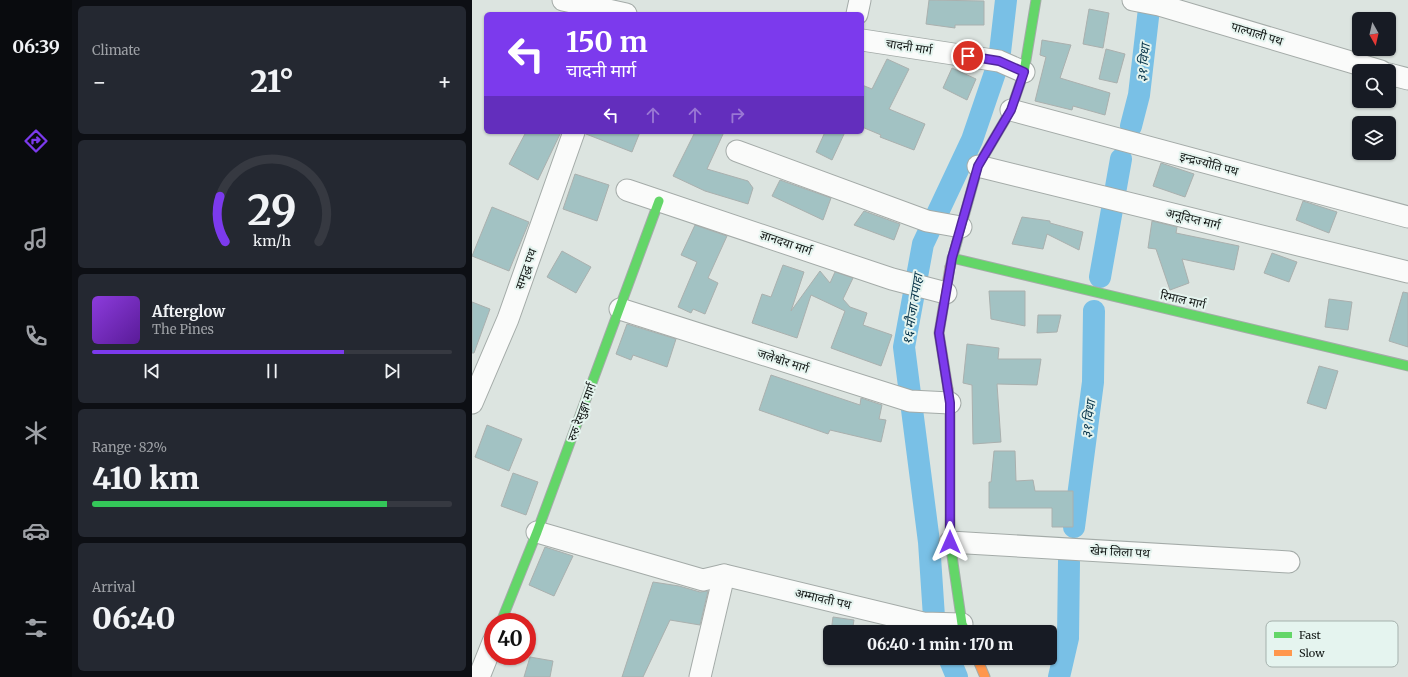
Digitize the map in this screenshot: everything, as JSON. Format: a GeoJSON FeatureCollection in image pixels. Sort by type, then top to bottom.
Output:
{"type":"FeatureCollection","features":[{"type":"Feature","properties":{"kind":"street"},"geometry":{"type":"LineString","coordinates":[[563,0],[620,10]]}},
{"type":"Feature","properties":{"kind":"street"},"geometry":{"type":"LineString","coordinates":[[857,12],[860,0]]}},
{"type":"Feature","properties":{"kind":"street"},"geometry":{"type":"LineString","coordinates":[[964,625],[950,542],[949,403],[939,333],[952,258],[978,166],[1011,110],[1024,72],[1036,0]]}},
{"type":"Feature","properties":{"kind":"street","name":"पाल्पाली पथ"},"geometry":{"type":"LineString","coordinates":[[1135,0],[1159,5],[1357,64]]}},
{"type":"Feature","properties":{"kind":"street","name":"चादनी मार्ग"},"geometry":{"type":"LineString","coordinates":[[864,40],[999,61],[1024,72]]}},
{"type":"Feature","properties":{"kind":"street"},"geometry":{"type":"LineString","coordinates":[[1396,76],[1408,79]]}},
{"type":"Feature","properties":{"kind":"street","name":"इन्द्रज्योति पथ"},"geometry":{"type":"LineString","coordinates":[[1011,110],[1408,217]]}},
{"type":"Feature","properties":{"kind":"street","name":"समृद्ध पथ"},"geometry":{"type":"LineString","coordinates":[[472,403],[508,319],[573,134]]}},
{"type":"Feature","properties":{"kind":"street"},"geometry":{"type":"LineString","coordinates":[[737,151],[926,221],[961,228]]}},
{"type":"Feature","properties":{"kind":"street","name":"अनूदिप्त मार्ग"},"geometry":{"type":"LineString","coordinates":[[978,166],[1408,272]]}},
{"type":"Feature","properties":{"kind":"street","name":"ज्ञानदया मार्ग"},"geometry":{"type":"LineString","coordinates":[[627,190],[892,279],[946,293]]}},
{"type":"Feature","properties":{"kind":"street","name":"रुरु रेसुङ्गा मार्ग"},"geometry":{"type":"LineString","coordinates":[[505,613],[537,532],[659,200]]}},
{"type":"Feature","properties":{"kind":"street","name":"रिमाल मार्ग"},"geometry":{"type":"LineString","coordinates":[[952,258],[1408,366]]}},
{"type":"Feature","properties":{"kind":"street","name":"जलेश्वोर मार्ग"},"geometry":{"type":"LineString","coordinates":[[620,309],[910,401],[949,403]]}},
{"type":"Feature","properties":{"kind":"street","name":"अम्मावती पथ"},"geometry":{"type":"LineString","coordinates":[[537,532],[703,580],[724,576],[922,623],[939,625]]}},
{"type":"Feature","properties":{"kind":"street","name":"खेम लिला पथ"},"geometry":{"type":"LineString","coordinates":[[950,542],[1289,562]]}},
{"type":"Feature","properties":{"kind":"street"},"geometry":{"type":"LineString","coordinates":[[700,677],[724,576]]}},
{"type":"Feature","properties":{"kind":"street"},"geometry":{"type":"LineString","coordinates":[[479,677],[484,664]]}},
{"type":"Feature","properties":{"kind":"street"},"geometry":{"type":"LineString","coordinates":[[979,665],[984,677]]}},
{"type":"Feature","properties":{"kind":"building"},"geometry":{"type":"Polygon","coordinates":[[[929,0],[984,1],[984,25],[955,25],[955,28],[926,24],[929,0]]]}},
{"type":"Feature","properties":{"kind":"building"},"geometry":{"type":"Polygon","coordinates":[[[1089,9],[1109,13],[1103,48],[1083,44],[1089,9]]]}},
{"type":"Feature","properties":{"kind":"building"},"geometry":{"type":"Polygon","coordinates":[[[1042,40],[1071,45],[1060,78],[1110,93],[1105,115],[1073,106],[1072,110],[1035,101],[1046,57],[1040,55],[1042,40]]]}},
{"type":"Feature","properties":{"kind":"building"},"geometry":{"type":"Polygon","coordinates":[[[1106,49],[1125,54],[1117,83],[1099,79],[1106,49]]]}},
{"type":"Feature","properties":{"kind":"building"},"geometry":{"type":"Polygon","coordinates":[[[887,59],[909,69],[889,109],[925,124],[914,150],[880,137],[881,135],[864,128],[864,86],[872,89],[887,59]]]}},
{"type":"Feature","properties":{"kind":"building"},"geometry":{"type":"Polygon","coordinates":[[[952,68],[976,79],[967,100],[943,88],[952,68]]]}},
{"type":"Feature","properties":{"kind":"building"},"geometry":{"type":"Polygon","coordinates":[[[525,134],[560,134],[538,180],[509,164],[525,134]]]}},
{"type":"Feature","properties":{"kind":"building"},"geometry":{"type":"Polygon","coordinates":[[[586,134],[639,134],[632,152],[586,134]]]}},
{"type":"Feature","properties":{"kind":"building"},"geometry":{"type":"Polygon","coordinates":[[[694,134],[723,134],[707,169],[748,181],[753,188],[748,204],[705,191],[673,176],[694,134]]]}},
{"type":"Feature","properties":{"kind":"building"},"geometry":{"type":"Polygon","coordinates":[[[824,134],[844,134],[832,160],[816,152],[824,134]]]}},
{"type":"Feature","properties":{"kind":"building"},"geometry":{"type":"Polygon","coordinates":[[[1161,163],[1194,174],[1185,197],[1153,186],[1161,163]]]}},
{"type":"Feature","properties":{"kind":"building"},"geometry":{"type":"Polygon","coordinates":[[[575,174],[609,185],[597,221],[563,209],[575,174]]]}},
{"type":"Feature","properties":{"kind":"building"},"geometry":{"type":"Polygon","coordinates":[[[780,180],[831,198],[823,220],[772,196],[780,180]]]}},
{"type":"Feature","properties":{"kind":"building"},"geometry":{"type":"Polygon","coordinates":[[[1303,201],[1337,212],[1329,233],[1296,220],[1303,201]]]}},
{"type":"Feature","properties":{"kind":"building"},"geometry":{"type":"Polygon","coordinates":[[[492,207],[529,222],[509,271],[472,256],[492,207]]]}},
{"type":"Feature","properties":{"kind":"building"},"geometry":{"type":"Polygon","coordinates":[[[864,211],[900,224],[894,240],[854,225],[864,211]]]}},
{"type":"Feature","properties":{"kind":"building"},"geometry":{"type":"Polygon","coordinates":[[[1022,217],[1050,221],[1050,223],[1083,232],[1079,250],[1047,234],[1043,249],[1012,244],[1022,217]]]}},
{"type":"Feature","properties":{"kind":"building"},"geometry":{"type":"Polygon","coordinates":[[[1152,221],[1177,227],[1176,233],[1239,246],[1234,270],[1182,259],[1189,283],[1170,290],[1156,249],[1148,248],[1152,221]]]}},
{"type":"Feature","properties":{"kind":"building"},"geometry":{"type":"Polygon","coordinates":[[[695,225],[727,236],[708,278],[718,283],[705,314],[693,309],[691,313],[678,307],[697,262],[681,255],[695,225]]]}},
{"type":"Feature","properties":{"kind":"building"},"geometry":{"type":"Polygon","coordinates":[[[562,251],[591,267],[576,293],[547,277],[562,251]]]}},
{"type":"Feature","properties":{"kind":"building"},"geometry":{"type":"Polygon","coordinates":[[[1272,253],[1297,262],[1289,282],[1264,273],[1272,253]]]}},
{"type":"Feature","properties":{"kind":"building"},"geometry":{"type":"Polygon","coordinates":[[[783,265],[804,272],[791,311],[820,271],[830,283],[835,272],[853,278],[843,299],[850,307],[867,313],[863,325],[892,335],[881,366],[831,348],[845,311],[811,295],[797,338],[752,323],[762,294],[771,297],[783,265]]]}},
{"type":"Feature","properties":{"kind":"building"},"geometry":{"type":"Polygon","coordinates":[[[989,291],[1025,291],[1025,326],[991,319],[989,291]]]}},
{"type":"Feature","properties":{"kind":"building"},"geometry":{"type":"Polygon","coordinates":[[[1403,292],[1408,293],[1408,347],[1389,341],[1403,292]]]}},
{"type":"Feature","properties":{"kind":"building"},"geometry":{"type":"Polygon","coordinates":[[[1329,299],[1352,302],[1348,330],[1325,327],[1329,299]]]}},
{"type":"Feature","properties":{"kind":"building"},"geometry":{"type":"Polygon","coordinates":[[[472,302],[490,309],[474,353],[472,353],[472,302]]]}},
{"type":"Feature","properties":{"kind":"building"},"geometry":{"type":"Polygon","coordinates":[[[1038,315],[1061,315],[1057,332],[1037,333],[1038,315]]]}},
{"type":"Feature","properties":{"kind":"building"},"geometry":{"type":"Polygon","coordinates":[[[627,324],[676,339],[667,367],[633,355],[631,360],[616,354],[627,324]]]}},
{"type":"Feature","properties":{"kind":"building"},"geometry":{"type":"Polygon","coordinates":[[[967,344],[999,348],[998,359],[1041,359],[1037,385],[997,384],[1001,442],[973,444],[972,385],[963,383],[967,344]]]}},
{"type":"Feature","properties":{"kind":"building"},"geometry":{"type":"Polygon","coordinates":[[[1319,366],[1338,371],[1326,409],[1307,403],[1319,366]]]}},
{"type":"Feature","properties":{"kind":"building"},"geometry":{"type":"Polygon","coordinates":[[[771,375],[860,405],[861,398],[882,405],[879,419],[886,420],[881,442],[830,430],[828,434],[759,410],[771,375]]]}},
{"type":"Feature","properties":{"kind":"building"},"geometry":{"type":"Polygon","coordinates":[[[487,425],[522,439],[509,471],[475,457],[487,425]]]}},
{"type":"Feature","properties":{"kind":"building"},"geometry":{"type":"Polygon","coordinates":[[[994,451],[1015,451],[1016,481],[1033,480],[1035,491],[1073,491],[1073,527],[1052,527],[1052,508],[989,508],[989,482],[991,482],[994,451]]]}},
{"type":"Feature","properties":{"kind":"building"},"geometry":{"type":"Polygon","coordinates":[[[513,473],[538,482],[526,515],[501,506],[513,473]]]}},
{"type":"Feature","properties":{"kind":"building"},"geometry":{"type":"Polygon","coordinates":[[[545,547],[573,556],[554,596],[529,585],[545,547]]]}},
{"type":"Feature","properties":{"kind":"building"},"geometry":{"type":"Polygon","coordinates":[[[653,582],[679,586],[700,592],[708,591],[700,625],[670,620],[643,677],[622,677],[653,582]]]}},
{"type":"Feature","properties":{"kind":"building"},"geometry":{"type":"Polygon","coordinates":[[[833,617],[854,620],[853,625],[832,625],[833,617]]]}},
{"type":"Feature","properties":{"kind":"building"},"geometry":{"type":"Polygon","coordinates":[[[536,658],[553,661],[550,677],[524,677],[528,665],[536,665],[536,658]]]}},
{"type":"Feature","properties":{"kind":"waterway","name":"१६ मौजा तपाहा"},"geometry":{"type":"LineString","coordinates":[[937,625],[934,617],[929,542],[904,347],[923,244],[972,140],[999,61],[1006,0]]}},
{"type":"Feature","properties":{"kind":"waterway","name":"३१ विधा"},"geometry":{"type":"LineString","coordinates":[[1131,126],[1139,95],[1150,0]]}},
{"type":"Feature","properties":{"kind":"waterway","name":"३१ विधा"},"geometry":{"type":"LineString","coordinates":[[1100,277],[1121,159]]}},
{"type":"Feature","properties":{"kind":"waterway","name":"३१ विधा"},"geometry":{"type":"LineString","coordinates":[[1074,527],[1093,382],[1094,311]]}},
{"type":"Feature","properties":{"kind":"waterway","name":"३१ विधा"},"geometry":{"type":"LineString","coordinates":[[1059,677],[1068,638],[1069,562]]}},
{"type":"Feature","properties":{"kind":"waterway","name":"१६ मौजा तपाहा"},"geometry":{"type":"LineString","coordinates":[[952,665],[957,677]]}},
{"type":"Feature","properties":{"kind":"traffic: fast"},"geometry":{"type":"LineString","coordinates":[[950,267],[978,166],[1011,110],[1024,72],[1036,0]]}},
{"type":"Feature","properties":{"kind":"traffic: fast"},"geometry":{"type":"LineString","coordinates":[[505,613],[537,532],[659,201]]}},
{"type":"Feature","properties":{"kind":"traffic: fast"},"geometry":{"type":"LineString","coordinates":[[952,258],[1408,366]]}},
{"type":"Feature","properties":{"kind":"traffic: fast"},"geometry":{"type":"LineString","coordinates":[[948,389],[950,403],[950,542],[962,625]]}},
{"type":"Feature","properties":{"kind":"traffic: slow"},"geometry":{"type":"LineString","coordinates":[[948,389],[939,333],[950,267]]}},
{"type":"Feature","properties":{"kind":"traffic: slow"},"geometry":{"type":"LineString","coordinates":[[980,665],[985,677]]}},
{"type":"Feature","properties":{"kind":"route"},"geometry":{"type":"LineString","coordinates":[[950,542],[950,403],[939,333],[952,258],[978,166],[1011,110],[1024,72],[999,61],[968,56]]}}]}
